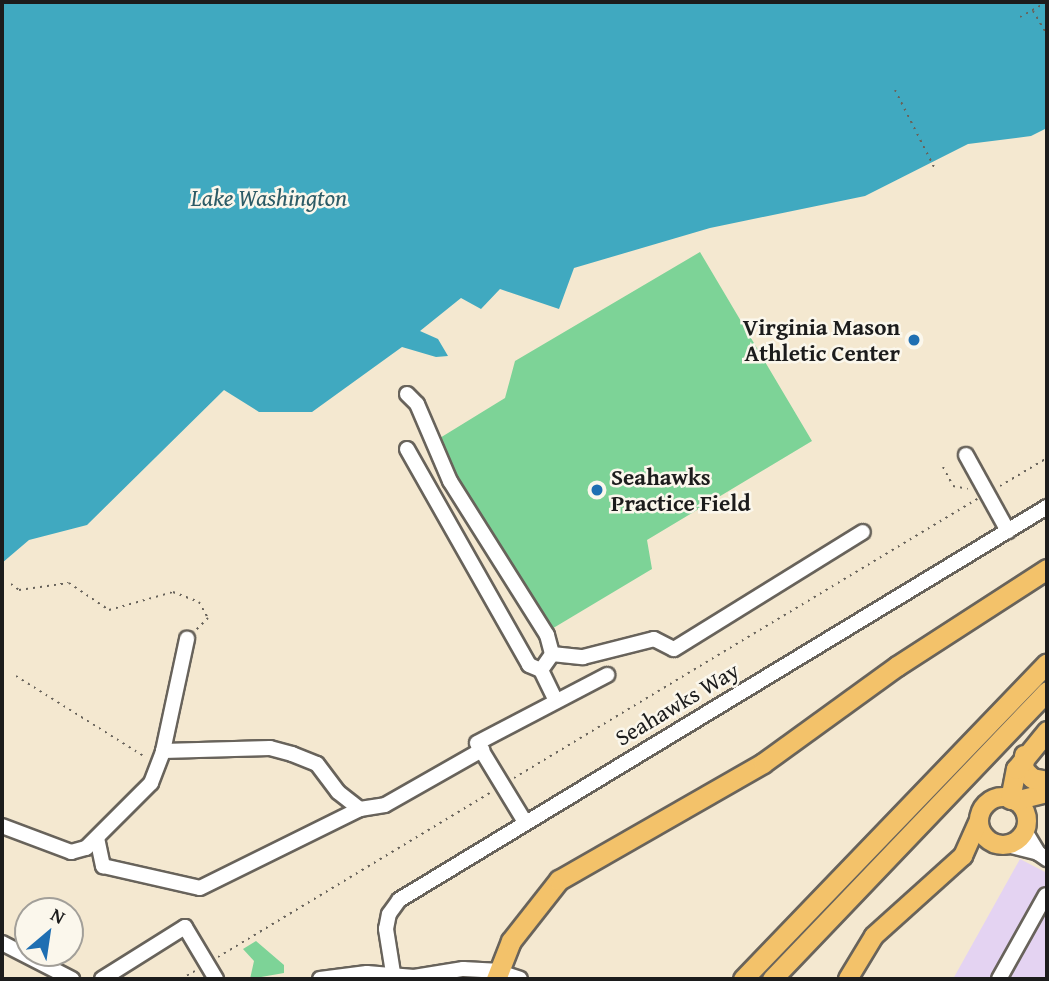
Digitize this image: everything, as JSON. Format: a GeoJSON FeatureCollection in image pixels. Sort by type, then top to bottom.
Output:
{"type":"FeatureCollection","features":[{"type":"Feature","properties":{"kind":"highway"},"geometry":{"type":"LineString","coordinates":[[496,975],[511,941],[559,880],[764,763],[897,666],[1047,569]]}},
{"type":"Feature","properties":{"kind":"highway"},"geometry":{"type":"LineString","coordinates":[[743,979],[1047,663]]}},
{"type":"Feature","properties":{"kind":"highway"},"geometry":{"type":"LineString","coordinates":[[772,979],[1047,691]]}},
{"type":"Feature","properties":{"kind":"highway"},"geometry":{"type":"LineString","coordinates":[[1019,811],[1024,755],[1047,731]]}},
{"type":"Feature","properties":{"kind":"highway"},"geometry":{"type":"LineString","coordinates":[[1024,755],[1023,769],[1047,789]]}},
{"type":"Feature","properties":{"kind":"main road"},"geometry":{"type":"LineString","coordinates":[[848,979],[874,936],[963,856],[1000,844],[1019,811],[1047,789]]}},
{"type":"Feature","properties":{"kind":"main road"},"geometry":{"type":"LineString","coordinates":[[963,856],[989,801],[1019,811]]}},
{"type":"Feature","properties":{"kind":"main road"},"geometry":{"type":"LineString","coordinates":[[979,820],[982,834],[1000,844]]}},
{"type":"Feature","properties":{"kind":"street"},"geometry":{"type":"LineString","coordinates":[[407,394],[416,404],[450,481],[547,635],[552,654],[541,670]]}},
{"type":"Feature","properties":{"kind":"street"},"geometry":{"type":"LineString","coordinates":[[407,449],[529,666],[541,670],[556,701]]}},
{"type":"Feature","properties":{"kind":"street"},"geometry":{"type":"LineString","coordinates":[[966,455],[1008,531]]}},
{"type":"Feature","properties":{"kind":"street","name":"Seahawks Way"},"geometry":{"type":"LineString","coordinates":[[394,977],[386,929],[392,907],[525,822],[1047,508]]}},
{"type":"Feature","properties":{"kind":"street"},"geometry":{"type":"LineString","coordinates":[[552,654],[583,657],[654,639],[674,649],[863,532]]}},
{"type":"Feature","properties":{"kind":"street"},"geometry":{"type":"LineString","coordinates":[[2,826],[71,852],[86,848],[97,838],[151,783],[161,758],[187,639]]}},
{"type":"Feature","properties":{"kind":"street"},"geometry":{"type":"LineString","coordinates":[[525,822],[477,743],[607,675]]}},
{"type":"Feature","properties":{"kind":"street"},"geometry":{"type":"LineString","coordinates":[[161,758],[270,748],[317,764],[338,792],[360,809]]}},
{"type":"Feature","properties":{"kind":"street"},"geometry":{"type":"LineString","coordinates":[[97,838],[103,866],[200,888],[360,809],[385,805],[482,750]]}},
{"type":"Feature","properties":{"kind":"street"},"geometry":{"type":"LineString","coordinates":[[1019,811],[1042,856]]}},
{"type":"Feature","properties":{"kind":"street"},"geometry":{"type":"LineString","coordinates":[[1000,844],[1042,856]]}},
{"type":"Feature","properties":{"kind":"street"},"geometry":{"type":"LineString","coordinates":[[999,979],[1046,895]]}},
{"type":"Feature","properties":{"kind":"street"},"geometry":{"type":"LineString","coordinates":[[102,979],[185,927],[216,979]]}},
{"type":"Feature","properties":{"kind":"street"},"geometry":{"type":"LineString","coordinates":[[2,943],[72,979]]}},
{"type":"Feature","properties":{"kind":"street"},"geometry":{"type":"LineString","coordinates":[[320,979],[496,975],[520,979]]}},
{"type":"Feature","properties":{"kind":"path"},"geometry":{"type":"LineString","coordinates":[[1020,17],[1045,3]]}},
{"type":"Feature","properties":{"kind":"path"},"geometry":{"type":"LineString","coordinates":[[1032,10],[1047,34]]}},
{"type":"Feature","properties":{"kind":"path"},"geometry":{"type":"LineString","coordinates":[[895,90],[934,167]]}},
{"type":"Feature","properties":{"kind":"path"},"geometry":{"type":"LineString","coordinates":[[993,491],[1047,458]]}},
{"type":"Feature","properties":{"kind":"path"},"geometry":{"type":"LineString","coordinates":[[943,467],[960,490]]}},
{"type":"Feature","properties":{"kind":"path"},"geometry":{"type":"LineString","coordinates":[[510,781],[978,499]]}},
{"type":"Feature","properties":{"kind":"path"},"geometry":{"type":"LineString","coordinates":[[11,584],[19,590],[69,583],[109,610],[173,592],[199,602],[208,618],[187,639]]}},
{"type":"Feature","properties":{"kind":"path"},"geometry":{"type":"LineString","coordinates":[[16,676],[161,758]]}},
{"type":"Feature","properties":{"kind":"path"},"geometry":{"type":"LineString","coordinates":[[216,958],[498,788]]}},
{"type":"Feature","properties":{"kind":"path"},"geometry":{"type":"LineString","coordinates":[[181,979],[199,969]]}},
{"type":"Feature","properties":{"kind":"shaded area"},"geometry":{"type":"Polygon","coordinates":[[[1020,859],[1047,873],[1047,979],[953,979],[1020,859]]]}},
{"type":"Feature","properties":{"kind":"green space","name":"Seahawks Practice Field"},"geometry":{"type":"Polygon","coordinates":[[[700,252],[812,441],[647,540],[652,569],[550,630],[435,441],[505,398],[515,361],[700,252]]]}},
{"type":"Feature","properties":{"kind":"green space"},"geometry":{"type":"Polygon","coordinates":[[[256,941],[284,965],[284,973],[250,979],[254,961],[243,949],[256,941]]]}},
{"type":"Feature","properties":{"kind":"water","name":"Lake Washington"},"geometry":{"type":"Polygon","coordinates":[[[2,2],[1047,2],[1047,128],[1031,136],[968,144],[865,196],[710,228],[574,268],[559,309],[500,289],[481,309],[461,298],[420,331],[438,339],[448,356],[436,357],[402,347],[312,412],[259,412],[224,390],[87,525],[29,540],[2,563],[2,2]]]}},
{"type":"Feature","properties":{"kind":"place","name":"Virginia Mason Athletic Center"},"geometry":{"type":"Point","coordinates":[914,340]}},
{"type":"Feature","properties":{"kind":"place","name":"Seahawks Practice Field"},"geometry":{"type":"Point","coordinates":[597,490]}}]}
